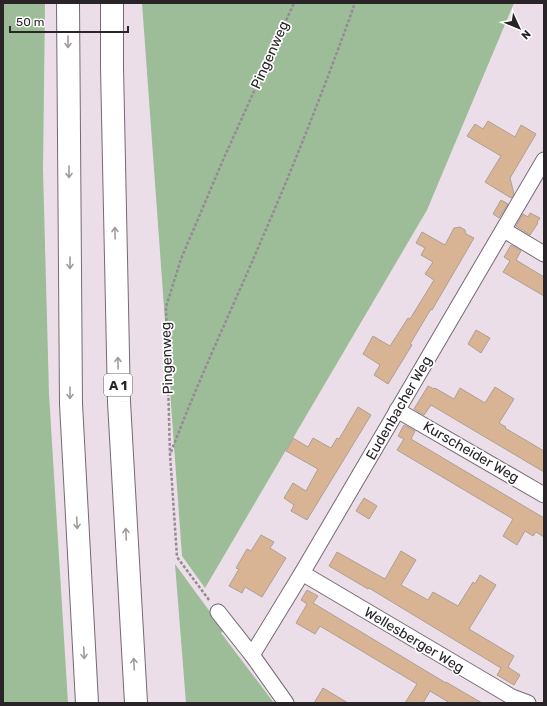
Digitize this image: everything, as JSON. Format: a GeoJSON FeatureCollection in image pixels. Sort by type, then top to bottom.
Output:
{"type":"FeatureCollection","features":[{"type":"Feature","properties":{"kind":"highway"},"geometry":{"type":"LineString","coordinates":[[68,3],[70,404],[87,703]]}},
{"type":"Feature","properties":{"kind":"highway","name":"A 1"},"geometry":{"type":"LineString","coordinates":[[112,3],[118,402],[136,703]]}},
{"type":"Feature","properties":{"kind":"street","name":"Eudenbacher Weg"},"geometry":{"type":"LineString","coordinates":[[252,655],[302,573],[544,160]]}},
{"type":"Feature","properties":{"kind":"street"},"geometry":{"type":"LineString","coordinates":[[504,230],[544,254]]}},
{"type":"Feature","properties":{"kind":"street","name":"Kurscheider Weg"},"geometry":{"type":"LineString","coordinates":[[398,410],[544,495]]}},
{"type":"Feature","properties":{"kind":"street","name":"Wellesberger Weg"},"geometry":{"type":"LineString","coordinates":[[302,573],[512,697],[528,703]]}},
{"type":"Feature","properties":{"kind":"street"},"geometry":{"type":"LineString","coordinates":[[218,612],[252,655],[286,703]]}},
{"type":"Feature","properties":{"kind":"path","name":"Pingenweg"},"geometry":{"type":"LineString","coordinates":[[218,612],[177,557],[170,454],[166,307],[182,259],[223,160],[294,3]]}},
{"type":"Feature","properties":{"kind":"path"},"geometry":{"type":"LineString","coordinates":[[170,454],[187,409],[268,226],[333,65],[355,3]]}},
{"type":"Feature","properties":{"kind":"green space"},"geometry":{"type":"Polygon","coordinates":[[[3,3],[45,3],[43,170],[49,394],[68,703],[3,703],[3,3]]]}},
{"type":"Feature","properties":{"kind":"green space"},"geometry":{"type":"Polygon","coordinates":[[[142,3],[514,3],[427,210],[205,588],[182,556],[142,3]]]}},
{"type":"Feature","properties":{"kind":"green space"},"geometry":{"type":"Polygon","coordinates":[[[175,564],[224,631],[221,633],[274,703],[186,703],[175,564]]]}},
{"type":"Feature","properties":{"kind":"building"},"geometry":{"type":"Polygon","coordinates":[[[488,121],[515,137],[521,125],[536,134],[510,178],[514,194],[511,198],[485,182],[501,156],[467,136],[475,124],[483,129],[488,121]]]}},
{"type":"Feature","properties":{"kind":"building"},"geometry":{"type":"Polygon","coordinates":[[[501,200],[508,204],[499,218],[493,214],[501,200]]]}},
{"type":"Feature","properties":{"kind":"building"},"geometry":{"type":"Polygon","coordinates":[[[530,213],[540,218],[530,235],[516,226],[523,214],[528,217],[530,213]]]}},
{"type":"Feature","properties":{"kind":"building"},"geometry":{"type":"Polygon","coordinates":[[[460,227],[465,230],[466,234],[474,238],[432,310],[431,309],[410,344],[412,345],[388,384],[374,375],[380,365],[363,354],[373,336],[390,346],[408,318],[410,319],[434,280],[425,274],[433,262],[421,255],[425,248],[416,243],[422,232],[445,245],[454,228],[460,227]]]}},
{"type":"Feature","properties":{"kind":"building"},"geometry":{"type":"Polygon","coordinates":[[[511,245],[521,251],[516,260],[544,277],[544,296],[503,272],[510,261],[504,257],[511,245]]]}},
{"type":"Feature","properties":{"kind":"building"},"geometry":{"type":"Polygon","coordinates":[[[476,330],[490,338],[481,353],[468,344],[476,330]]]}},
{"type":"Feature","properties":{"kind":"building"},"geometry":{"type":"Polygon","coordinates":[[[428,386],[434,389],[435,388],[454,399],[460,388],[485,403],[495,387],[514,399],[499,423],[544,451],[544,472],[431,405],[424,415],[414,409],[428,386]]]}},
{"type":"Feature","properties":{"kind":"building"},"geometry":{"type":"Polygon","coordinates":[[[358,407],[371,415],[307,520],[291,511],[294,505],[284,498],[293,483],[306,491],[318,469],[286,451],[293,438],[308,447],[313,438],[331,448],[337,438],[339,439],[358,407]]]}},
{"type":"Feature","properties":{"kind":"building"},"geometry":{"type":"Polygon","coordinates":[[[404,425],[415,431],[411,439],[544,518],[544,537],[536,532],[533,536],[525,531],[517,545],[503,536],[513,519],[397,450],[404,439],[398,436],[404,425]]]}},
{"type":"Feature","properties":{"kind":"building"},"geometry":{"type":"Polygon","coordinates":[[[364,498],[377,506],[369,519],[356,511],[364,498]]]}},
{"type":"Feature","properties":{"kind":"building"},"geometry":{"type":"Polygon","coordinates":[[[261,535],[274,542],[270,548],[286,558],[262,597],[245,587],[242,593],[229,586],[239,569],[236,568],[247,549],[251,551],[261,535]]]}},
{"type":"Feature","properties":{"kind":"building"},"geometry":{"type":"Polygon","coordinates":[[[401,551],[416,560],[401,585],[428,600],[433,592],[458,606],[473,582],[475,584],[480,575],[496,585],[469,629],[514,656],[508,667],[520,675],[514,685],[497,675],[501,668],[369,588],[368,589],[329,566],[337,552],[385,579],[401,551]]]}},
{"type":"Feature","properties":{"kind":"building"},"geometry":{"type":"Polygon","coordinates":[[[307,590],[318,596],[313,603],[482,703],[450,703],[430,691],[423,703],[405,703],[417,684],[320,626],[315,634],[296,623],[307,604],[301,600],[307,590]]]}},
{"type":"Feature","properties":{"kind":"building"},"geometry":{"type":"Polygon","coordinates":[[[323,688],[348,703],[314,703],[323,688]]]}}]}
